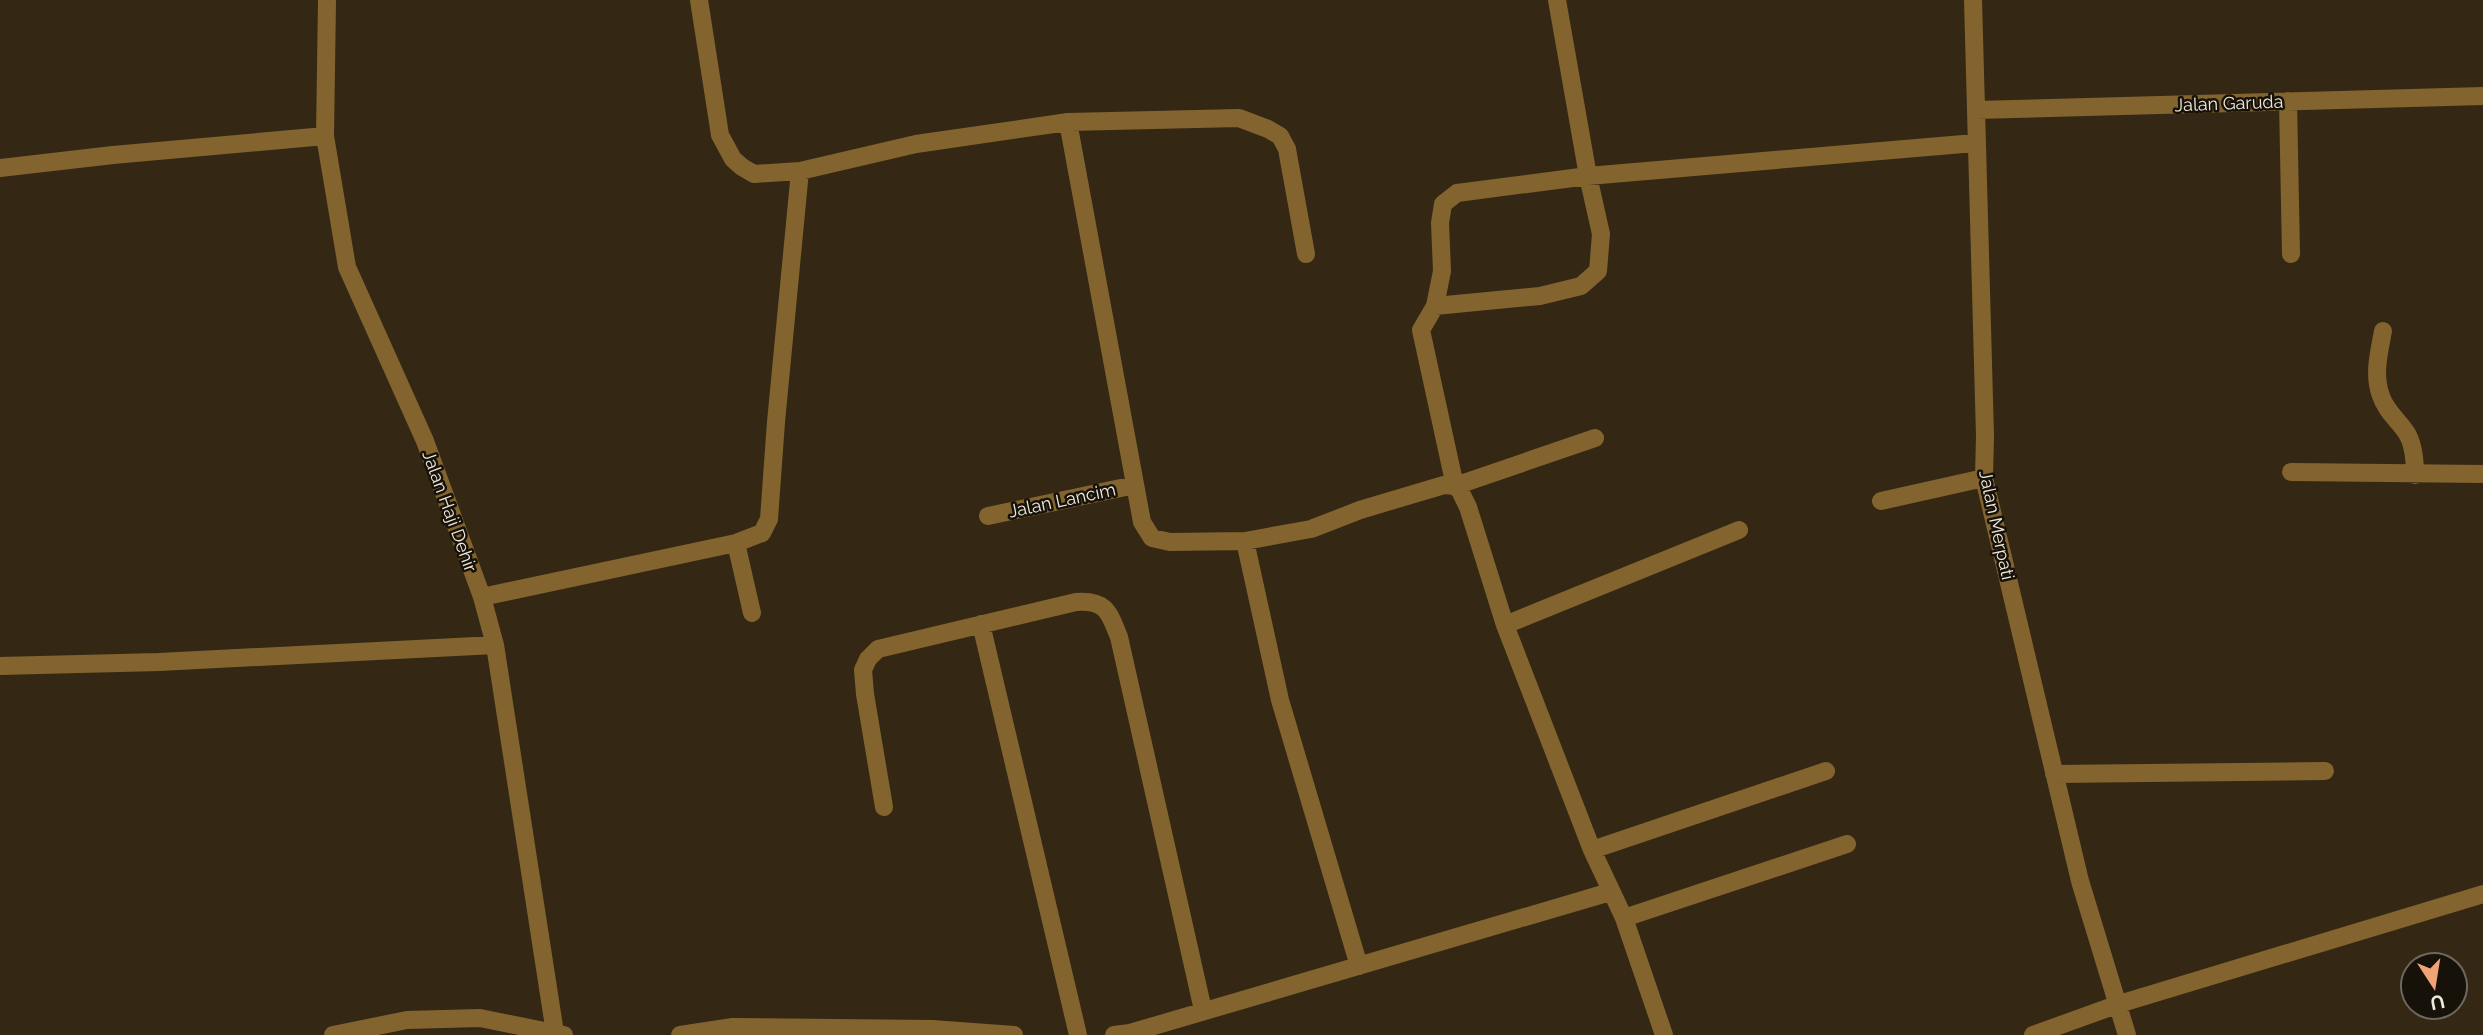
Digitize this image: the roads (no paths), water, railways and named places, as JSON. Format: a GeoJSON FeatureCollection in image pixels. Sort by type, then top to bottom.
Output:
{"type":"FeatureCollection","features":[{"type":"Feature","properties":{"kind":"street","name":"Jalan Haji Dehir"},"geometry":{"type":"LineString","coordinates":[[327,0],[325,136],[347,267],[425,441],[481,597],[495,645],[560,1034]]}},
{"type":"Feature","properties":{"kind":"street"},"geometry":{"type":"LineString","coordinates":[[699,0],[720,135],[733,159],[754,173],[800,171],[916,144],[1068,122],[1239,118],[1280,136],[1287,149],[1306,254]]}},
{"type":"Feature","properties":{"kind":"street"},"geometry":{"type":"LineString","coordinates":[[1435,306],[1540,296],[1581,286],[1598,271],[1601,234],[1557,0]]}},
{"type":"Feature","properties":{"kind":"street","name":"Jalan Merpati"},"geometry":{"type":"LineString","coordinates":[[1973,0],[1984,478],[2080,881],[2127,1035]]}},
{"type":"Feature","properties":{"kind":"street","name":"Jalan Garuda"},"geometry":{"type":"LineString","coordinates":[[1976,110],[2483,96]]}},
{"type":"Feature","properties":{"kind":"street"},"geometry":{"type":"LineString","coordinates":[[2288,101],[2291,254]]}},
{"type":"Feature","properties":{"kind":"street"},"geometry":{"type":"LineString","coordinates":[[1068,122],[1142,522],[1152,538],[1170,542],[1245,541],[1311,529],[1360,510],[1444,485],[1455,486],[1595,438]]}},
{"type":"Feature","properties":{"kind":"street"},"geometry":{"type":"LineString","coordinates":[[0,168],[325,136]]}},
{"type":"Feature","properties":{"kind":"street"},"geometry":{"type":"LineString","coordinates":[[1664,1035],[1624,918],[1592,850],[1505,625],[1468,507],[1455,486],[1421,330],[1435,306],[1442,271],[1440,214],[1443,204],[1457,193],[1588,176],[1975,143]]}},
{"type":"Feature","properties":{"kind":"street"},"geometry":{"type":"LineString","coordinates":[[481,597],[736,543],[762,533],[769,519],[800,171]]}},
{"type":"Feature","properties":{"kind":"street"},"geometry":{"type":"LineString","coordinates":[[2383,331],[2377,363],[2377,382],[2381,398],[2393,418],[2407,433],[2414,455],[2415,475]]}},
{"type":"Feature","properties":{"kind":"street"},"geometry":{"type":"LineString","coordinates":[[2291,472],[2483,474]]}},
{"type":"Feature","properties":{"kind":"street"},"geometry":{"type":"LineString","coordinates":[[1881,501],[1984,478]]}},
{"type":"Feature","properties":{"kind":"street","name":"Jalan Lancim"},"geometry":{"type":"LineString","coordinates":[[988,516],[1135,485]]}},
{"type":"Feature","properties":{"kind":"street"},"geometry":{"type":"LineString","coordinates":[[1505,625],[1739,530]]}},
{"type":"Feature","properties":{"kind":"street"},"geometry":{"type":"LineString","coordinates":[[1245,541],[1280,701],[1359,966]]}},
{"type":"Feature","properties":{"kind":"street"},"geometry":{"type":"LineString","coordinates":[[736,543],[752,613]]}},
{"type":"Feature","properties":{"kind":"street"},"geometry":{"type":"LineString","coordinates":[[884,807],[863,670],[868,659],[878,649],[1076,602],[1093,601],[1105,608],[1119,637],[1203,1010]]}},
{"type":"Feature","properties":{"kind":"street"},"geometry":{"type":"LineString","coordinates":[[981,624],[1078,1035]]}},
{"type":"Feature","properties":{"kind":"street"},"geometry":{"type":"LineString","coordinates":[[0,666],[159,662],[495,645]]}},
{"type":"Feature","properties":{"kind":"street"},"geometry":{"type":"LineString","coordinates":[[1592,850],[1826,771]]}},
{"type":"Feature","properties":{"kind":"street"},"geometry":{"type":"LineString","coordinates":[[2054,774],[2325,771]]}},
{"type":"Feature","properties":{"kind":"street"},"geometry":{"type":"LineString","coordinates":[[1624,918],[1847,844]]}},
{"type":"Feature","properties":{"kind":"street"},"geometry":{"type":"LineString","coordinates":[[1114,1035],[1130,1033],[1610,891]]}},
{"type":"Feature","properties":{"kind":"street"},"geometry":{"type":"LineString","coordinates":[[2033,1035],[2119,1004],[2483,894]]}},
{"type":"Feature","properties":{"kind":"street"},"geometry":{"type":"LineString","coordinates":[[333,1035],[407,1020],[480,1017],[560,1034]]}},
{"type":"Feature","properties":{"kind":"street"},"geometry":{"type":"LineString","coordinates":[[680,1035],[734,1031],[1014,1035]]}}]}
